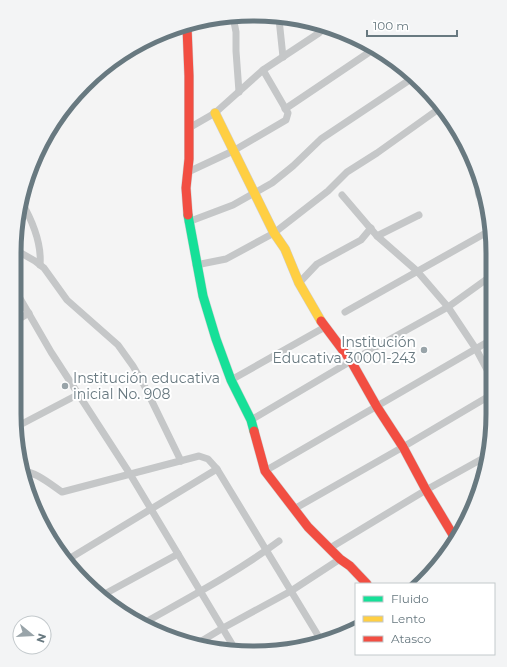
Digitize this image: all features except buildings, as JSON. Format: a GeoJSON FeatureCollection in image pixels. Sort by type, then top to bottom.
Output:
{"type":"FeatureCollection","features":[{"type":"Feature","properties":{"kind":"main road"},"geometry":{"type":"LineString","coordinates":[[187,31],[189,128],[186,188],[188,222],[203,296],[216,339],[231,380],[251,420],[265,471],[308,527],[340,559],[350,566],[365,583]]}},
{"type":"Feature","properties":{"kind":"main road"},"geometry":{"type":"LineString","coordinates":[[215,113],[254,194],[274,232],[285,248],[299,283],[326,327],[351,361],[377,407],[403,447],[426,490],[452,534]]}},
{"type":"Feature","properties":{"kind":"street"},"geometry":{"type":"LineString","coordinates":[[233,22],[236,32],[239,92]]}},
{"type":"Feature","properties":{"kind":"street"},"geometry":{"type":"LineString","coordinates":[[279,22],[283,57]]}},
{"type":"Feature","properties":{"kind":"street"},"geometry":{"type":"LineString","coordinates":[[189,128],[215,113],[263,70],[321,31]]}},
{"type":"Feature","properties":{"kind":"street"},"geometry":{"type":"LineString","coordinates":[[285,109],[370,52]]}},
{"type":"Feature","properties":{"kind":"street"},"geometry":{"type":"LineString","coordinates":[[188,172],[233,151],[286,120],[288,116],[285,109],[263,70]]}},
{"type":"Feature","properties":{"kind":"street"},"geometry":{"type":"LineString","coordinates":[[188,222],[233,205],[272,183],[293,166],[320,139],[409,81]]}},
{"type":"Feature","properties":{"kind":"street"},"geometry":{"type":"LineString","coordinates":[[196,265],[226,259],[274,232],[328,191],[347,172],[377,153],[437,110]]}},
{"type":"Feature","properties":{"kind":"street"},"geometry":{"type":"LineString","coordinates":[[342,195],[377,236],[416,271],[448,307],[476,349],[486,368]]}},
{"type":"Feature","properties":{"kind":"street"},"geometry":{"type":"LineString","coordinates":[[25,208],[35,231],[40,251],[40,265]]}},
{"type":"Feature","properties":{"kind":"street"},"geometry":{"type":"LineString","coordinates":[[377,236],[419,215]]}},
{"type":"Feature","properties":{"kind":"street"},"geometry":{"type":"LineString","coordinates":[[299,283],[317,264],[361,240],[371,228]]}},
{"type":"Feature","properties":{"kind":"street"},"geometry":{"type":"LineString","coordinates":[[345,312],[485,233]]}},
{"type":"Feature","properties":{"kind":"street"},"geometry":{"type":"LineString","coordinates":[[21,253],[44,268],[67,300],[118,345],[144,385],[181,461]]}},
{"type":"Feature","properties":{"kind":"street"},"geometry":{"type":"LineString","coordinates":[[251,420],[351,361],[448,307],[486,280]]}},
{"type":"Feature","properties":{"kind":"street"},"geometry":{"type":"LineString","coordinates":[[21,300],[51,352],[130,474],[233,645]]}},
{"type":"Feature","properties":{"kind":"street"},"geometry":{"type":"LineString","coordinates":[[21,318],[29,313]]}},
{"type":"Feature","properties":{"kind":"street"},"geometry":{"type":"LineString","coordinates":[[231,380],[326,327]]}},
{"type":"Feature","properties":{"kind":"street"},"geometry":{"type":"LineString","coordinates":[[265,471],[486,343]]}},
{"type":"Feature","properties":{"kind":"street"},"geometry":{"type":"LineString","coordinates":[[21,424],[79,394]]}},
{"type":"Feature","properties":{"kind":"street"},"geometry":{"type":"LineString","coordinates":[[294,509],[486,398]]}},
{"type":"Feature","properties":{"kind":"street"},"geometry":{"type":"LineString","coordinates":[[28,472],[35,474],[62,492],[199,456],[204,457],[212,462],[217,469],[319,637]]}},
{"type":"Feature","properties":{"kind":"street"},"geometry":{"type":"LineString","coordinates":[[330,548],[426,490],[482,459]]}},
{"type":"Feature","properties":{"kind":"street"},"geometry":{"type":"LineString","coordinates":[[71,558],[217,469]]}},
{"type":"Feature","properties":{"kind":"street"},"geometry":{"type":"LineString","coordinates":[[148,621],[201,590],[279,541]]}},
{"type":"Feature","properties":{"kind":"street"},"geometry":{"type":"LineString","coordinates":[[106,593],[178,554]]}},
{"type":"Feature","properties":{"kind":"street"},"geometry":{"type":"LineString","coordinates":[[202,641],[291,591],[340,559]]}},
{"type":"Feature","properties":{"kind":"traffic: fast"},"geometry":{"type":"LineString","coordinates":[[188,215],[203,296],[216,339],[231,380],[251,420],[254,431]]}},
{"type":"Feature","properties":{"kind":"traffic: slow"},"geometry":{"type":"LineString","coordinates":[[215,113],[274,233],[285,249],[299,283],[321,321]]}},
{"type":"Feature","properties":{"kind":"traffic: jam"},"geometry":{"type":"LineString","coordinates":[[187,31],[189,159],[186,188],[188,215]]}},
{"type":"Feature","properties":{"kind":"traffic: jam"},"geometry":{"type":"LineString","coordinates":[[321,321],[351,361],[377,407],[403,447],[426,490],[452,534]]}},
{"type":"Feature","properties":{"kind":"traffic: jam"},"geometry":{"type":"LineString","coordinates":[[254,431],[265,471],[308,527],[366,583]]}},
{"type":"Feature","properties":{"kind":"place","name":"Institución Educativa 30001-243"},"geometry":{"type":"Point","coordinates":[424,350]}},
{"type":"Feature","properties":{"kind":"place","name":"Institución educativa inicial No. 908"},"geometry":{"type":"Point","coordinates":[65,386]}}]}
